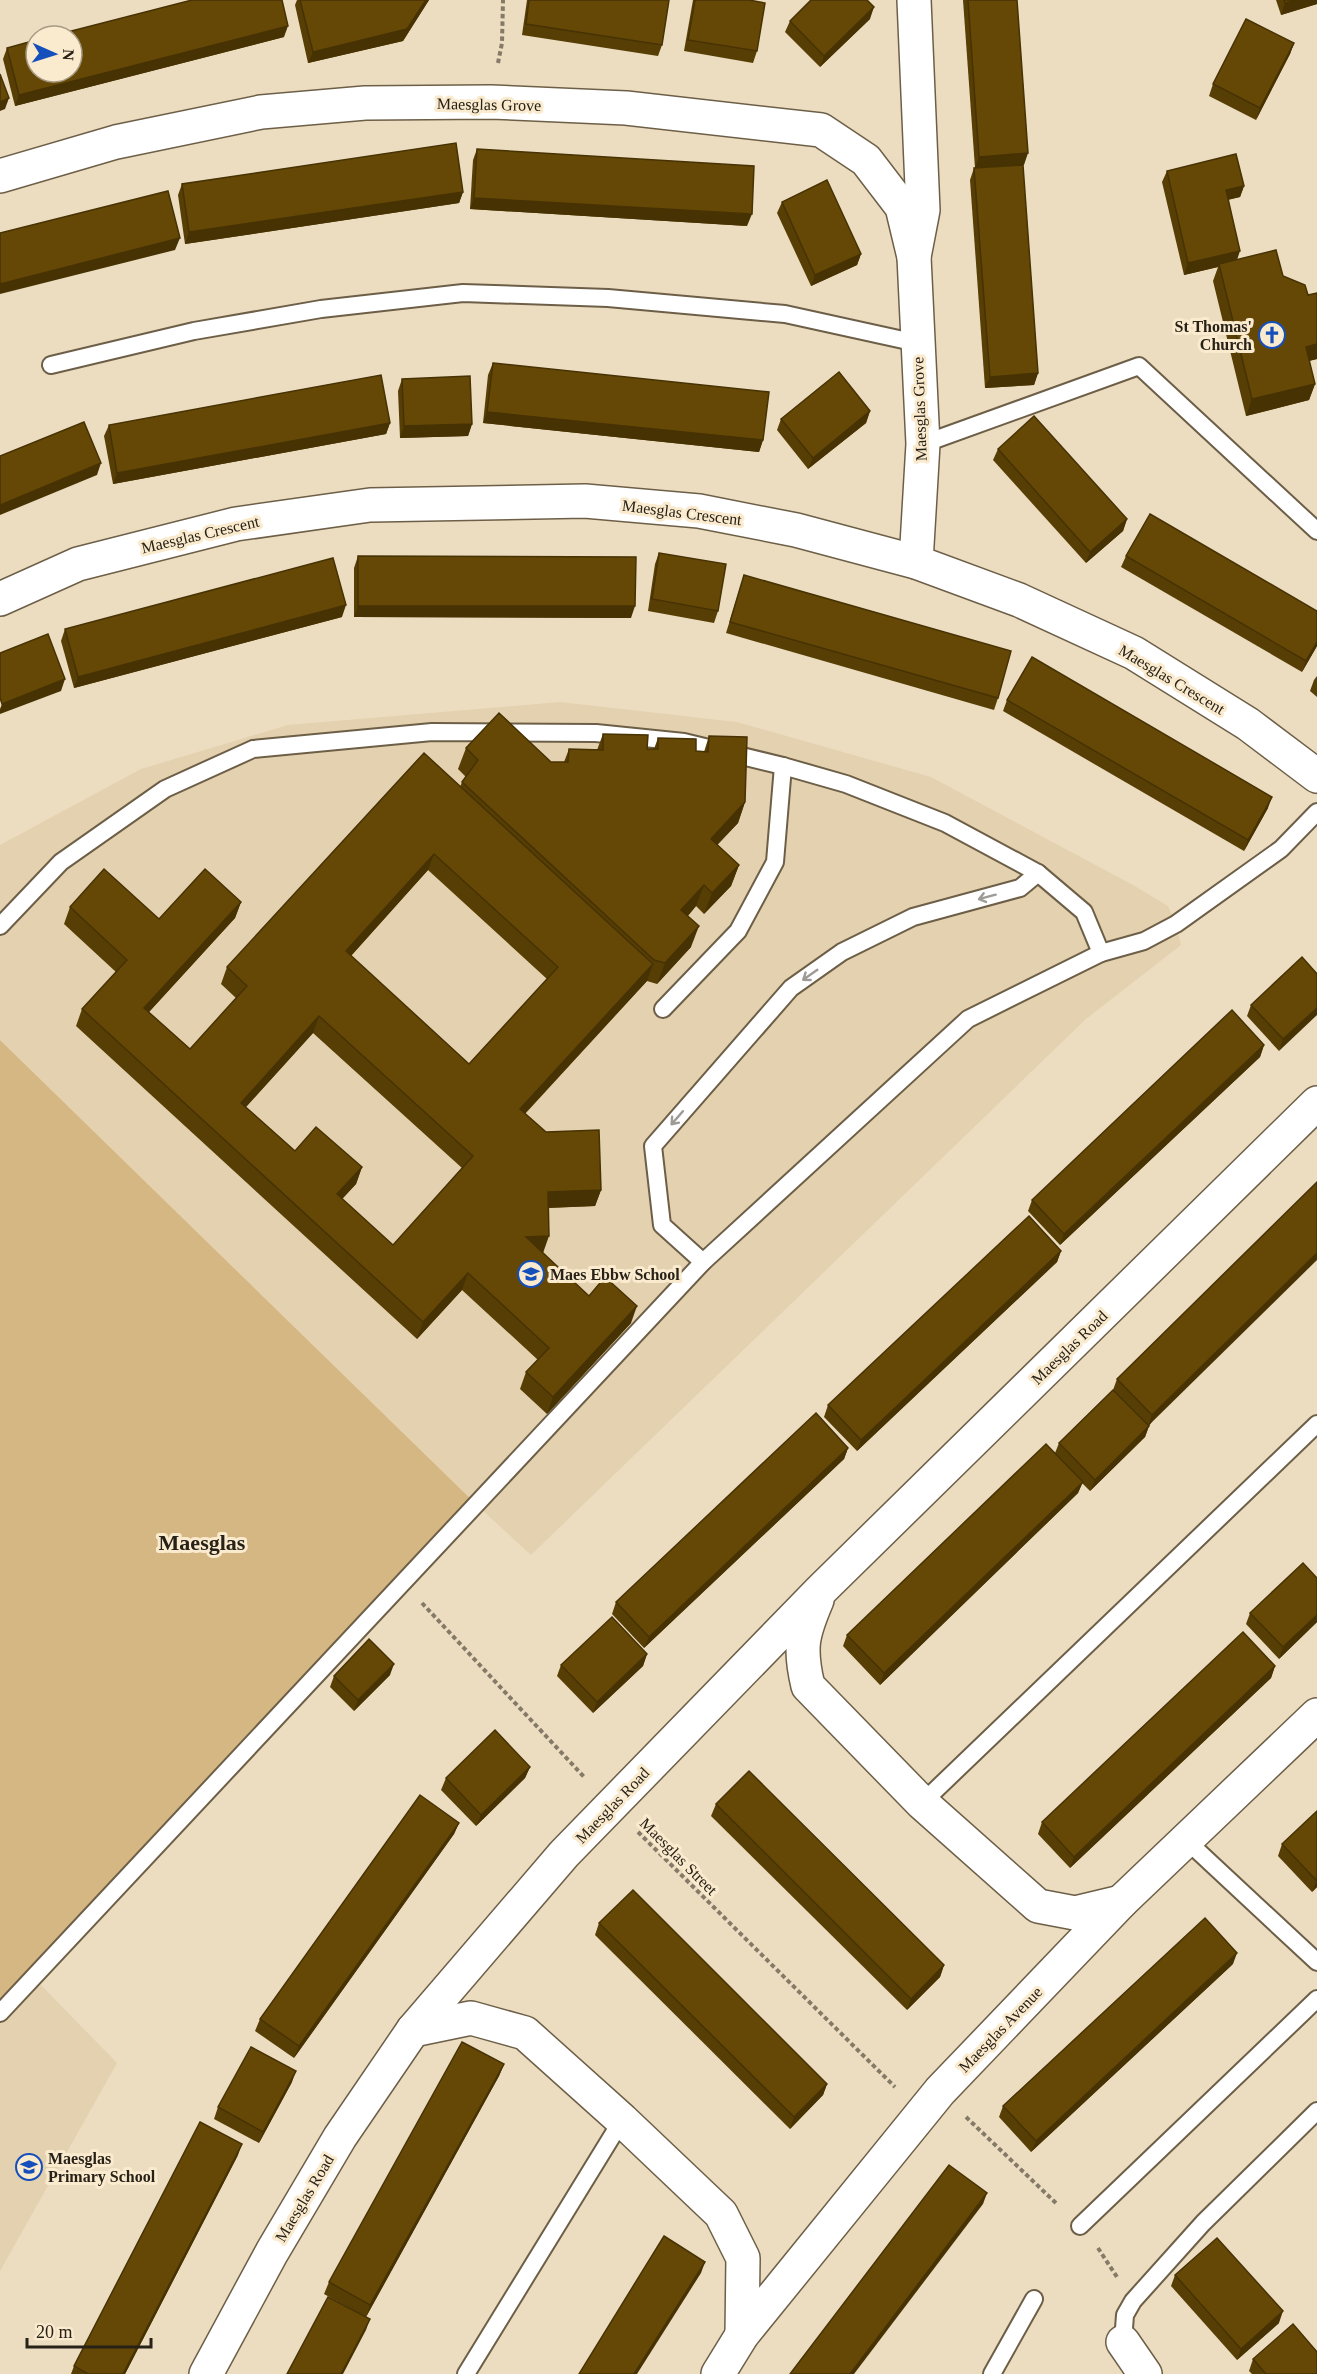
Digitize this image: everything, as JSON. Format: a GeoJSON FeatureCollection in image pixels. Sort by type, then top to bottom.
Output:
{"type":"FeatureCollection","features":[{"type":"Feature","properties":{"kind":"street","name":"Maesglas Grove"},"geometry":{"type":"LineString","coordinates":[[914,0],[923,210],[914,257]]}},
{"type":"Feature","properties":{"kind":"street","name":"Maesglas Grove"},"geometry":{"type":"LineString","coordinates":[[0,176],[116,142],[261,112],[365,104],[491,102],[626,108],[821,130],[866,160],[902,207],[914,257],[922,444],[916,562]]}},
{"type":"Feature","properties":{"kind":"street","name":"Maesglas Crescent"},"geometry":{"type":"LineString","coordinates":[[0,599],[78,564],[224,526],[370,505],[585,501],[699,511],[796,530],[916,562],[1019,600],[1134,653],[1248,724],[1317,776]]}},
{"type":"Feature","properties":{"kind":"street","name":"Maesglas Road"},"geometry":{"type":"LineString","coordinates":[[206,2374],[272,2252],[340,2137],[414,2030],[564,1854],[821,1590],[1317,1103]]}},
{"type":"Feature","properties":{"kind":"street","name":"Maesglas Road"},"geometry":{"type":"LineString","coordinates":[[821,1590],[804,1630],[802,1660],[808,1686],[922,1803],[1038,1906],[1075,1913],[1121,1902]]}},
{"type":"Feature","properties":{"kind":"street","name":"Maesglas Avenue"},"geometry":{"type":"LineString","coordinates":[[718,2374],[742,2335],[931,2102],[1121,1902],[1317,1714]]}},
{"type":"Feature","properties":{"kind":"street"},"geometry":{"type":"LineString","coordinates":[[414,2030],[471,2018],[525,2032],[622,2120],[721,2214],[743,2258],[742,2335]]}},
{"type":"Feature","properties":{"kind":"street"},"geometry":{"type":"LineString","coordinates":[[1123,2342],[1145,2374]]}},
{"type":"Feature","properties":{"kind":"lane"},"geometry":{"type":"LineString","coordinates":[[51,365],[194,331],[321,309],[463,293],[608,298],[785,314],[917,343]]}},
{"type":"Feature","properties":{"kind":"lane"},"geometry":{"type":"LineString","coordinates":[[922,444],[1139,366],[1317,531]]}},
{"type":"Feature","properties":{"kind":"lane"},"geometry":{"type":"LineString","coordinates":[[0,926],[61,862],[165,789],[253,749],[432,732],[596,733],[684,742],[783,766],[846,784],[945,823],[1038,873],[1084,912],[1101,953]]}},
{"type":"Feature","properties":{"kind":"lane"},"geometry":{"type":"LineString","coordinates":[[663,1009],[738,931],[775,862],[783,766]]}},
{"type":"Feature","properties":{"kind":"lane"},"geometry":{"type":"LineString","coordinates":[[0,2013],[703,1262],[968,1019],[1101,953],[1144,941],[1176,924],[1281,849],[1317,812]]}},
{"type":"Feature","properties":{"kind":"lane"},"geometry":{"type":"LineString","coordinates":[[703,1262],[662,1225],[653,1146],[791,988],[842,952],[913,917],[1020,888],[1038,873]]}},
{"type":"Feature","properties":{"kind":"lane"},"geometry":{"type":"LineString","coordinates":[[922,1803],[1317,1424]]}},
{"type":"Feature","properties":{"kind":"lane"},"geometry":{"type":"LineString","coordinates":[[1186,1840],[1317,1962]]}},
{"type":"Feature","properties":{"kind":"lane"},"geometry":{"type":"LineString","coordinates":[[1080,2226],[1317,1999]]}},
{"type":"Feature","properties":{"kind":"lane"},"geometry":{"type":"LineString","coordinates":[[1123,2342],[1125,2315],[1133,2301],[1203,2223],[1317,2111]]}},
{"type":"Feature","properties":{"kind":"lane"},"geometry":{"type":"LineString","coordinates":[[466,2374],[622,2120]]}},
{"type":"Feature","properties":{"kind":"lane"},"geometry":{"type":"LineString","coordinates":[[992,2374],[1034,2299]]}},
{"type":"Feature","properties":{"kind":"path"},"geometry":{"type":"LineString","coordinates":[[491,102],[502,43],[503,0]]}},
{"type":"Feature","properties":{"kind":"path","name":"Maesglas Street"},"geometry":{"type":"LineString","coordinates":[[404,1583],[611,1805],[931,2102],[1080,2226],[1089,2235],[1133,2301]]}},
{"type":"Feature","properties":{"kind":"shaded area","name":"Maes Ebbw School"},"geometry":{"type":"Polygon","coordinates":[[[560,702],[737,722],[931,777],[1168,906],[1176,924],[1181,945],[1086,1019],[531,1555],[0,1040],[0,845],[141,769],[288,725],[560,702]]]}},
{"type":"Feature","properties":{"kind":"shaded area"},"geometry":{"type":"Polygon","coordinates":[[[0,1040],[480,1508],[0,2001],[0,1040]]]}},
{"type":"Feature","properties":{"kind":"shaded area","name":"Maesglas Primary School"},"geometry":{"type":"Polygon","coordinates":[[[34,1978],[117,2063],[0,2271],[0,2008],[34,1978]]]}},
{"type":"Feature","properties":{"kind":"building"},"geometry":{"type":"Polygon","coordinates":[[[192,0],[282,0],[288,26],[84,78],[84,28],[192,0]]]}},
{"type":"Feature","properties":{"kind":"building"},"geometry":{"type":"Polygon","coordinates":[[[300,0],[426,0],[407,29],[313,52],[300,0]]]}},
{"type":"Feature","properties":{"kind":"building"},"geometry":{"type":"Polygon","coordinates":[[[529,0],[669,0],[662,45],[526,24],[529,0]]]}},
{"type":"Feature","properties":{"kind":"building"},"geometry":{"type":"Polygon","coordinates":[[[695,0],[749,0],[765,3],[757,51],[688,40],[695,0]]]}},
{"type":"Feature","properties":{"kind":"building"},"geometry":{"type":"Polygon","coordinates":[[[811,0],[867,0],[874,7],[824,56],[790,21],[811,0]]]}},
{"type":"Feature","properties":{"kind":"building"},"geometry":{"type":"Polygon","coordinates":[[[968,0],[1017,0],[1028,153],[979,157],[968,0]]]}},
{"type":"Feature","properties":{"kind":"building"},"geometry":{"type":"Polygon","coordinates":[[[1246,19],[1294,43],[1260,108],[1213,84],[1246,19]]]}},
{"type":"Feature","properties":{"kind":"building"},"geometry":{"type":"Polygon","coordinates":[[[24,43],[24,84],[62,84],[19,95],[7,48],[24,43]]]}},
{"type":"Feature","properties":{"kind":"building"},"geometry":{"type":"Polygon","coordinates":[[[0,74],[9,98],[0,102],[0,74]]]}},
{"type":"Feature","properties":{"kind":"building"},"geometry":{"type":"Polygon","coordinates":[[[456,143],[463,192],[189,232],[182,184],[456,143]]]}},
{"type":"Feature","properties":{"kind":"building"},"geometry":{"type":"Polygon","coordinates":[[[477,149],[754,166],[752,214],[474,198],[477,149]]]}},
{"type":"Feature","properties":{"kind":"building"},"geometry":{"type":"Polygon","coordinates":[[[1236,154],[1244,186],[1226,190],[1240,251],[1188,263],[1167,171],[1236,154]]]}},
{"type":"Feature","properties":{"kind":"building"},"geometry":{"type":"Polygon","coordinates":[[[1023,165],[1038,373],[990,377],[974,168],[1023,165]]]}},
{"type":"Feature","properties":{"kind":"building"},"geometry":{"type":"Polygon","coordinates":[[[827,180],[861,254],[815,275],[782,202],[827,180]]]}},
{"type":"Feature","properties":{"kind":"building"},"geometry":{"type":"Polygon","coordinates":[[[168,191],[180,238],[0,284],[0,233],[168,191]]]}},
{"type":"Feature","properties":{"kind":"building","name":"St Thomas' Church"},"geometry":{"type":"Polygon","coordinates":[[[1276,250],[1283,276],[1305,285],[1308,295],[1317,293],[1317,344],[1306,347],[1315,384],[1252,399],[1219,264],[1276,250]]]}},
{"type":"Feature","properties":{"kind":"building"},"geometry":{"type":"Polygon","coordinates":[[[493,363],[769,392],[763,440],[487,412],[493,363]]]}},
{"type":"Feature","properties":{"kind":"building"},"geometry":{"type":"Polygon","coordinates":[[[839,372],[870,411],[813,458],[781,419],[839,372]]]}},
{"type":"Feature","properties":{"kind":"building"},"geometry":{"type":"Polygon","coordinates":[[[381,375],[390,423],[117,473],[109,425],[381,375]]]}},
{"type":"Feature","properties":{"kind":"building"},"geometry":{"type":"Polygon","coordinates":[[[470,376],[472,424],[404,426],[402,379],[470,376]]]}},
{"type":"Feature","properties":{"kind":"building"},"geometry":{"type":"Polygon","coordinates":[[[1034,416],[1127,519],[1090,552],[998,449],[1034,416]]]}},
{"type":"Feature","properties":{"kind":"building"},"geometry":{"type":"Polygon","coordinates":[[[84,422],[101,463],[0,505],[0,456],[84,422]]]}},
{"type":"Feature","properties":{"kind":"building"},"geometry":{"type":"Polygon","coordinates":[[[1150,514],[1317,611],[1317,642],[1306,661],[1126,556],[1150,514]]]}},
{"type":"Feature","properties":{"kind":"building"},"geometry":{"type":"Polygon","coordinates":[[[659,553],[726,564],[718,611],[652,599],[659,553]]]}},
{"type":"Feature","properties":{"kind":"building"},"geometry":{"type":"Polygon","coordinates":[[[358,556],[636,557],[635,606],[358,606],[358,556]]]}},
{"type":"Feature","properties":{"kind":"building"},"geometry":{"type":"Polygon","coordinates":[[[333,558],[346,605],[78,677],[65,629],[333,558]]]}},
{"type":"Feature","properties":{"kind":"building"},"geometry":{"type":"Polygon","coordinates":[[[744,575],[1011,651],[998,698],[730,622],[744,575]]]}},
{"type":"Feature","properties":{"kind":"building"},"geometry":{"type":"Polygon","coordinates":[[[48,634],[65,679],[2,704],[0,653],[48,634]]]}},
{"type":"Feature","properties":{"kind":"building"},"geometry":{"type":"Polygon","coordinates":[[[1032,657],[1272,797],[1248,840],[1007,700],[1032,657]]]}},
{"type":"Feature","properties":{"kind":"building"},"geometry":{"type":"Polygon","coordinates":[[[499,713],[551,762],[568,762],[569,749],[603,750],[603,734],[648,735],[647,749],[658,749],[658,738],[696,739],[696,751],[708,752],[709,736],[747,737],[745,802],[711,839],[739,865],[712,893],[704,885],[681,910],[699,926],[665,963],[654,960],[462,782],[478,760],[466,748],[499,713]]]}},
{"type":"Feature","properties":{"kind":"building"},"geometry":{"type":"Polygon","coordinates":[[[424,753],[653,964],[520,1109],[546,1132],[599,1130],[601,1190],[548,1192],[549,1236],[526,1237],[589,1296],[605,1277],[637,1306],[553,1397],[526,1372],[549,1348],[468,1273],[423,1322],[82,1009],[127,960],[70,907],[104,869],[159,919],[205,869],[241,902],[144,1008],[190,1049],[247,986],[227,967],[424,753]],[[434,854],[346,951],[469,1064],[558,967],[434,854]],[[319,1016],[241,1103],[295,1151],[316,1127],[362,1167],[337,1194],[393,1245],[473,1156],[319,1016]]]}},
{"type":"Feature","properties":{"kind":"building"},"geometry":{"type":"Polygon","coordinates":[[[1302,957],[1317,974],[1317,1008],[1283,1039],[1251,1005],[1302,957]]]}},
{"type":"Feature","properties":{"kind":"building"},"geometry":{"type":"Polygon","coordinates":[[[1232,1010],[1264,1045],[1064,1234],[1032,1200],[1232,1010]]]}},
{"type":"Feature","properties":{"kind":"building"},"geometry":{"type":"Polygon","coordinates":[[[1317,1182],[1317,1253],[1152,1415],[1117,1379],[1317,1182]]]}},
{"type":"Feature","properties":{"kind":"building"},"geometry":{"type":"Polygon","coordinates":[[[1029,1216],[1061,1251],[861,1440],[828,1405],[1029,1216]]]}},
{"type":"Feature","properties":{"kind":"building"},"geometry":{"type":"Polygon","coordinates":[[[1113,1390],[1149,1426],[1095,1480],[1059,1443],[1113,1390]]]}},
{"type":"Feature","properties":{"kind":"building"},"geometry":{"type":"Polygon","coordinates":[[[816,1413],[848,1448],[649,1637],[616,1602],[816,1413]]]}},
{"type":"Feature","properties":{"kind":"building"},"geometry":{"type":"Polygon","coordinates":[[[1046,1444],[1083,1482],[884,1673],[847,1635],[1046,1444]]]}},
{"type":"Feature","properties":{"kind":"building"},"geometry":{"type":"Polygon","coordinates":[[[1303,1563],[1317,1578],[1317,1615],[1283,1647],[1250,1613],[1303,1563]]]}},
{"type":"Feature","properties":{"kind":"building"},"geometry":{"type":"Polygon","coordinates":[[[612,1617],[647,1654],[597,1702],[561,1665],[612,1617]]]}},
{"type":"Feature","properties":{"kind":"building"},"geometry":{"type":"Polygon","coordinates":[[[1243,1632],[1275,1666],[1074,1857],[1042,1822],[1243,1632]]]}},
{"type":"Feature","properties":{"kind":"building"},"geometry":{"type":"Polygon","coordinates":[[[369,1639],[394,1664],[358,1700],[334,1676],[369,1639]]]}},
{"type":"Feature","properties":{"kind":"building"},"geometry":{"type":"Polygon","coordinates":[[[495,1730],[530,1767],[481,1815],[446,1778],[495,1730]]]}},
{"type":"Feature","properties":{"kind":"building"},"geometry":{"type":"Polygon","coordinates":[[[749,1771],[944,1965],[911,1999],[716,1804],[749,1771]]]}},
{"type":"Feature","properties":{"kind":"building"},"geometry":{"type":"Polygon","coordinates":[[[420,1795],[459,1823],[299,2046],[260,2019],[420,1795]]]}},
{"type":"Feature","properties":{"kind":"building"},"geometry":{"type":"Polygon","coordinates":[[[1317,1811],[1317,1880],[1316,1880],[1282,1844],[1317,1811]]]}},
{"type":"Feature","properties":{"kind":"building"},"geometry":{"type":"Polygon","coordinates":[[[633,1890],[827,2084],[794,2117],[599,1923],[633,1890]]]}},
{"type":"Feature","properties":{"kind":"building"},"geometry":{"type":"Polygon","coordinates":[[[1205,1918],[1237,1953],[1036,2141],[1003,2106],[1205,1918]]]}},
{"type":"Feature","properties":{"kind":"building"},"geometry":{"type":"Polygon","coordinates":[[[462,2042],[504,2064],[370,2305],[329,2282],[462,2042]]]}},
{"type":"Feature","properties":{"kind":"building"},"geometry":{"type":"Polygon","coordinates":[[[251,2047],[296,2071],[263,2132],[218,2107],[251,2047]]]}},
{"type":"Feature","properties":{"kind":"building"},"geometry":{"type":"Polygon","coordinates":[[[200,2122],[242,2144],[123,2374],[88,2374],[74,2366],[200,2122]]]}},
{"type":"Feature","properties":{"kind":"building"},"geometry":{"type":"Polygon","coordinates":[[[949,2165],[987,2193],[850,2374],[790,2374],[949,2165]]]}},
{"type":"Feature","properties":{"kind":"building"},"geometry":{"type":"Polygon","coordinates":[[[664,2236],[705,2262],[634,2374],[579,2374],[664,2236]]]}},
{"type":"Feature","properties":{"kind":"building"},"geometry":{"type":"Polygon","coordinates":[[[1217,2238],[1283,2311],[1241,2349],[1175,2275],[1217,2238]]]}},
{"type":"Feature","properties":{"kind":"building"},"geometry":{"type":"Polygon","coordinates":[[[328,2297],[370,2319],[341,2374],[287,2374],[328,2297]]]}},
{"type":"Feature","properties":{"kind":"building"},"geometry":{"type":"Polygon","coordinates":[[[1293,2324],[1317,2352],[1317,2374],[1266,2374],[1253,2359],[1293,2324]]]}},
{"type":"Feature","properties":{"kind":"place","name":"St Thomas' Church"},"geometry":{"type":"Point","coordinates":[1272,335]}},
{"type":"Feature","properties":{"kind":"place","name":"Maes Ebbw School"},"geometry":{"type":"Point","coordinates":[531,1274]}},
{"type":"Feature","properties":{"kind":"place","name":"Maesglas Primary School"},"geometry":{"type":"Point","coordinates":[29,2167]}},
{"type":"Feature","properties":{"kind":"district","name":"Maesglas"},"geometry":{"type":"Point","coordinates":[202,1542]}}]}
